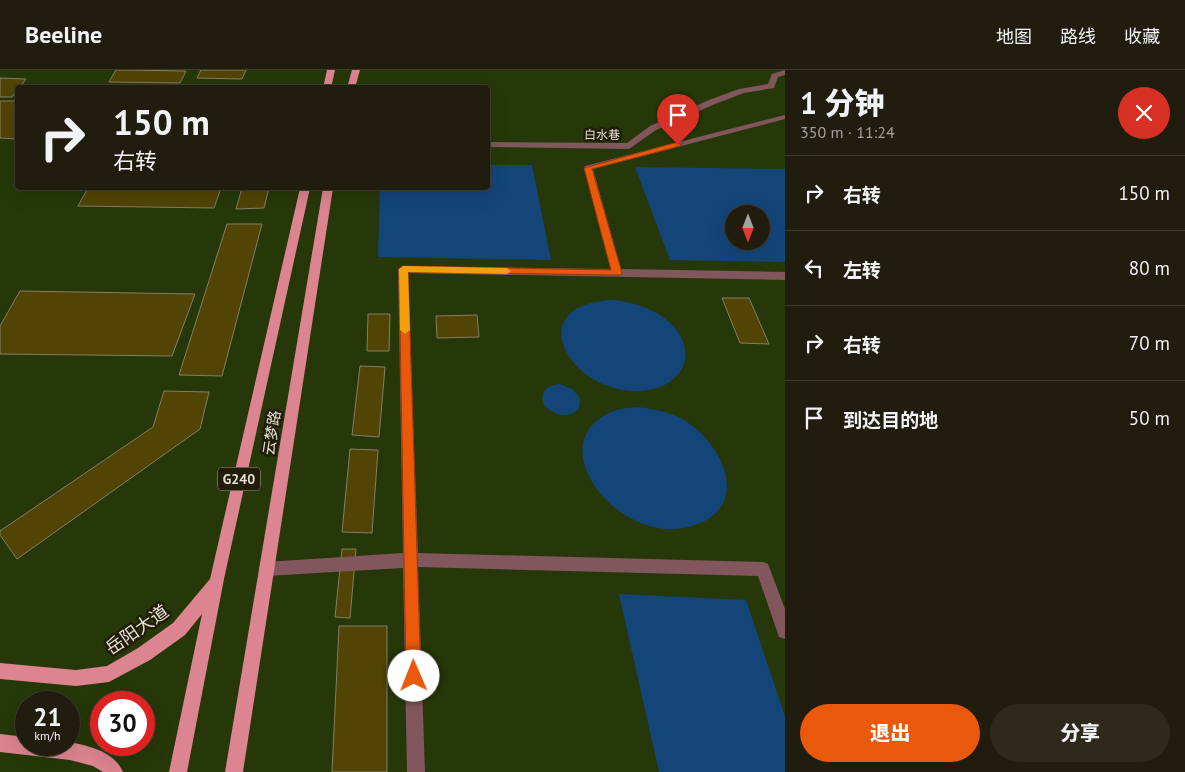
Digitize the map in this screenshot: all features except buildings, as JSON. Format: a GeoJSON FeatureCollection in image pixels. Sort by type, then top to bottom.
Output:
{"type":"FeatureCollection","features":[{"type":"Feature","properties":{"kind":"main road"},"geometry":{"type":"LineString","coordinates":[[328,85],[331,70]]}},
{"type":"Feature","properties":{"kind":"main road"},"geometry":{"type":"LineString","coordinates":[[352,85],[356,70]]}},
{"type":"Feature","properties":{"kind":"main road","name":"G240"},"geometry":{"type":"LineString","coordinates":[[178,772],[217,579],[305,190]]}},
{"type":"Feature","properties":{"kind":"main road","name":"云梦路"},"geometry":{"type":"LineString","coordinates":[[234,772],[328,190]]}},
{"type":"Feature","properties":{"kind":"main road","name":"岳阳大道"},"geometry":{"type":"LineString","coordinates":[[0,671],[76,678],[110,674],[144,654],[179,629],[196,610],[217,579]]}},
{"type":"Feature","properties":{"kind":"main road"},"geometry":{"type":"LineString","coordinates":[[0,743],[88,755],[107,764],[114,772]]}},
{"type":"Feature","properties":{"kind":"street","name":"白水巷"},"geometry":{"type":"LineString","coordinates":[[490,145],[629,146],[653,128],[712,102],[742,92],[771,86],[775,76],[785,72]]}},
{"type":"Feature","properties":{"kind":"street"},"geometry":{"type":"LineString","coordinates":[[617,273],[588,168],[785,117]]}},
{"type":"Feature","properties":{"kind":"street"},"geometry":{"type":"LineString","coordinates":[[416,772],[403,269],[785,276]]}},
{"type":"Feature","properties":{"kind":"street"},"geometry":{"type":"LineString","coordinates":[[266,569],[411,560],[762,569],[785,631]]}},
{"type":"Feature","properties":{"kind":"green space"},"geometry":{"type":"Polygon","coordinates":[[[0,70],[785,70],[785,772],[0,772],[0,70]]]}},
{"type":"Feature","properties":{"kind":"water"},"geometry":{"type":"Polygon","coordinates":[[[490,165],[532,165],[551,260],[378,257],[380,190],[490,190],[490,165]]]}},
{"type":"Feature","properties":{"kind":"water"},"geometry":{"type":"Polygon","coordinates":[[[635,167],[785,169],[785,262],[670,260],[635,167]]]}},
{"type":"Feature","properties":{"kind":"water"},"geometry":{"type":"Polygon","coordinates":[[[615,300],[650,309],[662,316],[677,330],[683,340],[685,361],[675,378],[653,389],[626,391],[601,383],[581,370],[567,353],[561,335],[566,318],[583,306],[615,300]]]}},
{"type":"Feature","properties":{"kind":"water"},"geometry":{"type":"Polygon","coordinates":[[[560,384],[572,389],[580,398],[579,408],[571,414],[556,414],[544,405],[543,393],[545,390],[560,384]]]}},
{"type":"Feature","properties":{"kind":"water"},"geometry":{"type":"Polygon","coordinates":[[[637,407],[661,411],[684,420],[699,431],[711,445],[721,461],[726,477],[726,493],[721,507],[708,519],[688,527],[661,528],[636,521],[613,506],[596,487],[585,466],[583,444],[592,425],[614,411],[637,407]]]}},
{"type":"Feature","properties":{"kind":"water"},"geometry":{"type":"Polygon","coordinates":[[[619,594],[746,600],[785,716],[785,772],[659,772],[619,594]]]}},
{"type":"Feature","properties":{"kind":"slow traffic"},"geometry":{"type":"LineString","coordinates":[[405,330],[403,269],[507,271]]}},
{"type":"Feature","properties":{"kind":"route"},"geometry":{"type":"LineString","coordinates":[[414,676],[403,269],[617,273],[588,168],[678,145]]}}]}
